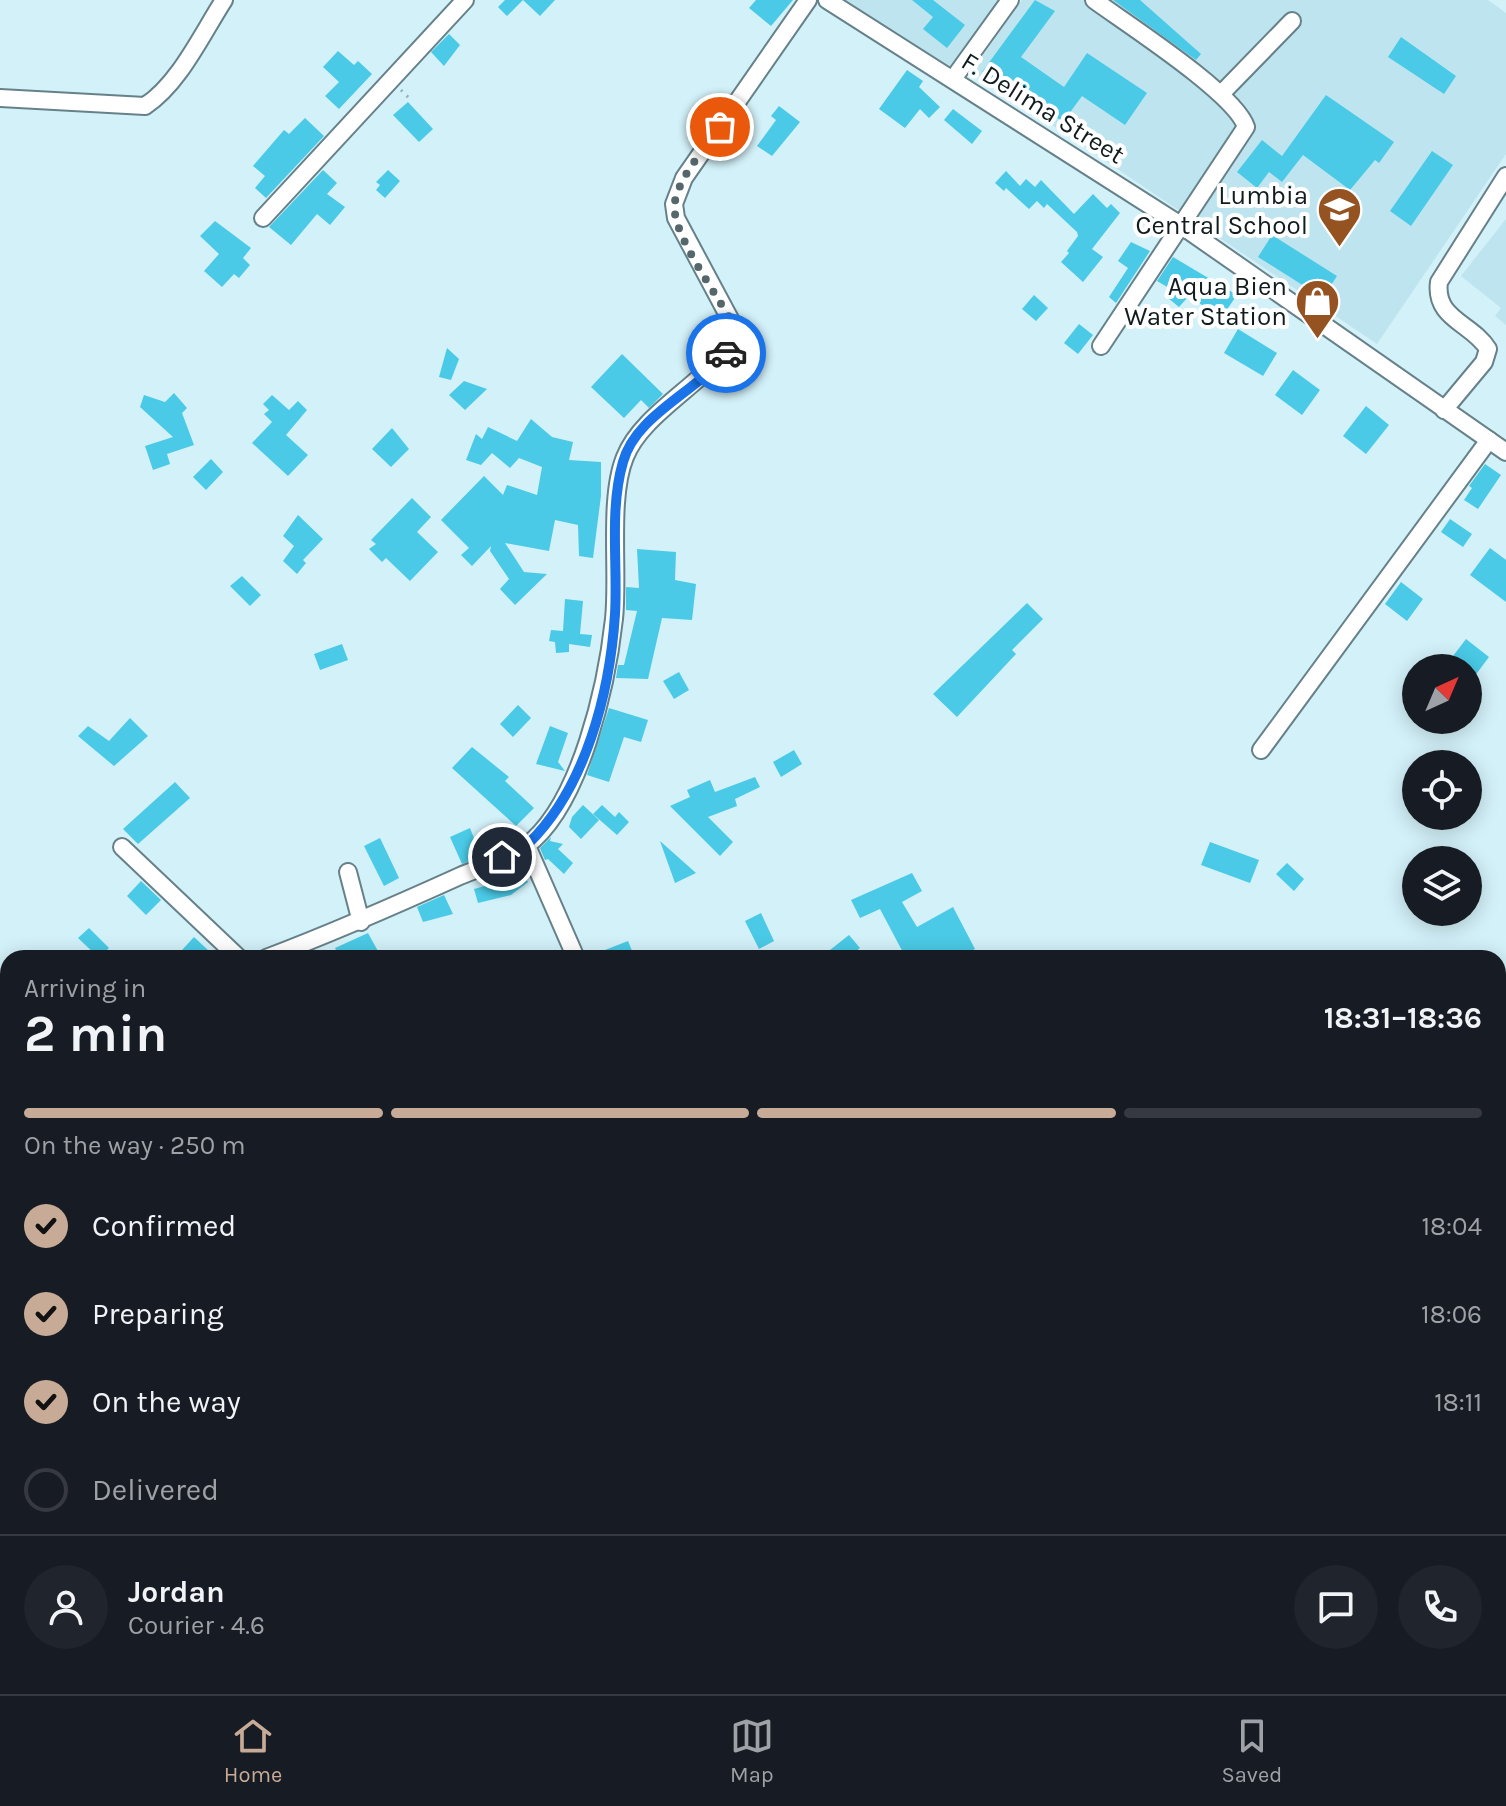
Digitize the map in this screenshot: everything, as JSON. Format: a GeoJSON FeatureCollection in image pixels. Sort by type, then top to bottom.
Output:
{"type":"FeatureCollection","features":[{"type":"Feature","properties":{"kind":"street"},"geometry":{"type":"LineString","coordinates":[[0,98],[58,104],[145,106],[154,100],[184,62],[224,0]]}},
{"type":"Feature","properties":{"kind":"street"},"geometry":{"type":"LineString","coordinates":[[263,218],[465,0]]}},
{"type":"Feature","properties":{"kind":"street"},"geometry":{"type":"LineString","coordinates":[[287,950],[361,922],[527,846],[560,805],[594,728],[608,677],[615,615],[619,484],[626,453],[642,431],[723,358],[738,334],[682,233],[674,204],[684,178],[808,0]]}},
{"type":"Feature","properties":{"kind":"street","name":"F. Delima Street"},"geometry":{"type":"LineString","coordinates":[[827,0],[1179,224],[1506,452]]}},
{"type":"Feature","properties":{"kind":"street"},"geometry":{"type":"LineString","coordinates":[[953,79],[1010,0]]}},
{"type":"Feature","properties":{"kind":"street"},"geometry":{"type":"LineString","coordinates":[[1094,0],[1221,94],[1240,114],[1246,127],[1244,135],[1179,224],[1101,346]]}},
{"type":"Feature","properties":{"kind":"street"},"geometry":{"type":"LineString","coordinates":[[1221,94],[1292,21]]}},
{"type":"Feature","properties":{"kind":"street"},"geometry":{"type":"LineString","coordinates":[[1444,410],[1484,362],[1488,349],[1446,313],[1440,300],[1439,282],[1506,176]]}},
{"type":"Feature","properties":{"kind":"street"},"geometry":{"type":"LineString","coordinates":[[1261,750],[1489,440]]}},
{"type":"Feature","properties":{"kind":"street"},"geometry":{"type":"LineString","coordinates":[[527,846],[572,950]]}},
{"type":"Feature","properties":{"kind":"street"},"geometry":{"type":"LineString","coordinates":[[122,847],[231,950]]}},
{"type":"Feature","properties":{"kind":"street"},"geometry":{"type":"LineString","coordinates":[[348,872],[361,922]]}},
{"type":"Feature","properties":{"kind":"shaded area"},"geometry":{"type":"Polygon","coordinates":[[[845,0],[1002,0],[951,69],[845,0]]]}},
{"type":"Feature","properties":{"kind":"shaded area","name":"Lumbia Central School"},"geometry":{"type":"Polygon","coordinates":[[[1022,0],[1488,0],[1506,13],[1506,154],[1377,344],[972,71],[1022,0]]]}},
{"type":"Feature","properties":{"kind":"shaded area"},"geometry":{"type":"Polygon","coordinates":[[[1506,219],[1506,325],[1495,316],[1501,308],[1461,276],[1506,219]]]}},
{"type":"Feature","properties":{"kind":"building"},"geometry":{"type":"Polygon","coordinates":[[[505,0],[523,0],[507,16],[498,7],[505,0]]]}},
{"type":"Feature","properties":{"kind":"building"},"geometry":{"type":"Polygon","coordinates":[[[523,0],[555,0],[540,16],[523,0]]]}},
{"type":"Feature","properties":{"kind":"building"},"geometry":{"type":"Polygon","coordinates":[[[756,0],[793,0],[771,26],[749,8],[756,0]]]}},
{"type":"Feature","properties":{"kind":"building"},"geometry":{"type":"Polygon","coordinates":[[[912,0],[933,0],[965,25],[947,48],[923,29],[933,17],[912,0]]]}},
{"type":"Feature","properties":{"kind":"building"},"geometry":{"type":"Polygon","coordinates":[[[1035,0],[1055,11],[1021,57],[1064,87],[1087,53],[1147,93],[1125,125],[1082,96],[1063,122],[1005,79],[1000,87],[982,72],[1035,0]]]}},
{"type":"Feature","properties":{"kind":"building"},"geometry":{"type":"Polygon","coordinates":[[[1113,0],[1140,0],[1201,54],[1196,60],[1113,0]]]}},
{"type":"Feature","properties":{"kind":"building"},"geometry":{"type":"Polygon","coordinates":[[[449,34],[460,45],[444,66],[431,52],[449,34]]]}},
{"type":"Feature","properties":{"kind":"building"},"geometry":{"type":"Polygon","coordinates":[[[1401,37],[1456,76],[1444,94],[1388,57],[1401,37]]]}},
{"type":"Feature","properties":{"kind":"building"},"geometry":{"type":"Polygon","coordinates":[[[338,51],[354,65],[358,61],[372,74],[339,109],[325,96],[339,82],[323,67],[338,51]]]}},
{"type":"Feature","properties":{"kind":"building"},"geometry":{"type":"Polygon","coordinates":[[[907,70],[923,81],[919,87],[940,107],[929,118],[920,109],[905,128],[879,109],[907,70]]]}},
{"type":"Feature","properties":{"kind":"building"},"geometry":{"type":"Polygon","coordinates":[[[1326,95],[1394,142],[1379,163],[1375,160],[1350,190],[1303,155],[1282,182],[1269,172],[1257,188],[1237,172],[1262,140],[1282,156],[1326,95]]]}},
{"type":"Feature","properties":{"kind":"building"},"geometry":{"type":"Polygon","coordinates":[[[408,102],[433,129],[419,142],[393,115],[408,102]]]}},
{"type":"Feature","properties":{"kind":"building"},"geometry":{"type":"Polygon","coordinates":[[[779,106],[800,122],[772,156],[757,146],[776,120],[771,116],[779,106]]]}},
{"type":"Feature","properties":{"kind":"building"},"geometry":{"type":"Polygon","coordinates":[[[953,109],[982,131],[972,144],[944,120],[953,109]]]}},
{"type":"Feature","properties":{"kind":"building"},"geometry":{"type":"Polygon","coordinates":[[[305,118],[324,136],[266,198],[255,188],[265,176],[253,166],[284,130],[289,134],[305,118]]]}},
{"type":"Feature","properties":{"kind":"building"},"geometry":{"type":"Polygon","coordinates":[[[1432,151],[1453,165],[1411,226],[1390,211],[1432,151]]]}},
{"type":"Feature","properties":{"kind":"building"},"geometry":{"type":"Polygon","coordinates":[[[323,170],[337,183],[327,194],[345,207],[330,225],[317,214],[291,245],[269,227],[323,170]]]}},
{"type":"Feature","properties":{"kind":"building"},"geometry":{"type":"Polygon","coordinates":[[[388,170],[400,181],[385,198],[376,190],[380,185],[376,182],[388,170]]]}},
{"type":"Feature","properties":{"kind":"building"},"geometry":{"type":"Polygon","coordinates":[[[1006,171],[1020,186],[1026,179],[1035,187],[1041,180],[1074,214],[1093,194],[1107,208],[1111,204],[1120,213],[1092,249],[1103,257],[1083,282],[1061,262],[1069,253],[1067,251],[1078,236],[1077,232],[1047,204],[1044,208],[1037,201],[1029,209],[1006,188],[1004,191],[995,183],[1006,171]]]}},
{"type":"Feature","properties":{"kind":"building"},"geometry":{"type":"Polygon","coordinates":[[[215,221],[251,248],[243,258],[250,265],[239,278],[234,274],[222,287],[204,271],[219,254],[200,236],[215,221]]]}},
{"type":"Feature","properties":{"kind":"building"},"geometry":{"type":"Polygon","coordinates":[[[1272,235],[1337,276],[1323,298],[1258,257],[1272,235]]]}},
{"type":"Feature","properties":{"kind":"building"},"geometry":{"type":"Polygon","coordinates":[[[1131,242],[1150,251],[1116,303],[1109,297],[1128,268],[1118,261],[1131,242]]]}},
{"type":"Feature","properties":{"kind":"building"},"geometry":{"type":"Polygon","coordinates":[[[1173,257],[1237,295],[1221,318],[1189,296],[1179,307],[1168,298],[1174,291],[1157,281],[1173,257]]]}},
{"type":"Feature","properties":{"kind":"building"},"geometry":{"type":"Polygon","coordinates":[[[1034,295],[1048,308],[1036,321],[1022,309],[1034,295]]]}},
{"type":"Feature","properties":{"kind":"building"},"geometry":{"type":"Polygon","coordinates":[[[1079,324],[1093,335],[1078,354],[1064,343],[1079,324]]]}},
{"type":"Feature","properties":{"kind":"building"},"geometry":{"type":"Polygon","coordinates":[[[1238,329],[1277,353],[1263,376],[1224,353],[1238,329]]]}},
{"type":"Feature","properties":{"kind":"building"},"geometry":{"type":"Polygon","coordinates":[[[447,348],[459,359],[451,380],[439,377],[447,348]]]}},
{"type":"Feature","properties":{"kind":"building"},"geometry":{"type":"Polygon","coordinates":[[[622,354],[663,394],[649,408],[641,400],[624,418],[591,387],[622,354]]]}},
{"type":"Feature","properties":{"kind":"building"},"geometry":{"type":"Polygon","coordinates":[[[1293,370],[1320,390],[1302,415],[1275,395],[1293,370]]]}},
{"type":"Feature","properties":{"kind":"building"},"geometry":{"type":"Polygon","coordinates":[[[464,381],[487,389],[465,410],[449,395],[464,381]]]}},
{"type":"Feature","properties":{"kind":"building"},"geometry":{"type":"Polygon","coordinates":[[[174,393],[187,408],[182,413],[194,445],[167,454],[170,464],[153,470],[145,446],[173,437],[140,407],[144,395],[165,402],[174,393]]]}},
{"type":"Feature","properties":{"kind":"building"},"geometry":{"type":"Polygon","coordinates":[[[272,395],[289,410],[298,401],[307,410],[286,435],[308,455],[288,476],[252,443],[272,422],[264,414],[269,410],[263,404],[272,395]]]}},
{"type":"Feature","properties":{"kind":"building"},"geometry":{"type":"Polygon","coordinates":[[[1366,406],[1389,425],[1366,454],[1343,436],[1366,406]]]}},
{"type":"Feature","properties":{"kind":"building"},"geometry":{"type":"Polygon","coordinates":[[[531,419],[552,437],[573,442],[569,460],[601,462],[601,496],[593,558],[579,556],[578,525],[555,520],[549,551],[505,543],[524,572],[547,574],[515,605],[500,589],[509,579],[490,551],[491,546],[472,566],[461,555],[469,548],[441,520],[484,476],[503,495],[507,485],[537,495],[542,467],[519,458],[510,468],[492,453],[481,465],[466,460],[476,434],[482,439],[488,427],[517,441],[531,419]]]}},
{"type":"Feature","properties":{"kind":"building"},"geometry":{"type":"Polygon","coordinates":[[[392,428],[409,449],[391,467],[372,449],[392,428]]]}},
{"type":"Feature","properties":{"kind":"building"},"geometry":{"type":"Polygon","coordinates":[[[211,459],[223,472],[206,490],[193,477],[211,459]]]}},
{"type":"Feature","properties":{"kind":"building"},"geometry":{"type":"Polygon","coordinates":[[[1485,464],[1501,475],[1478,509],[1464,500],[1472,488],[1469,486],[1485,464]]]}},
{"type":"Feature","properties":{"kind":"building"},"geometry":{"type":"Polygon","coordinates":[[[412,498],[431,517],[417,532],[438,552],[410,581],[386,558],[382,562],[369,549],[376,544],[371,540],[412,498]]]}},
{"type":"Feature","properties":{"kind":"building"},"geometry":{"type":"Polygon","coordinates":[[[298,515],[323,539],[303,560],[306,563],[297,574],[283,561],[294,546],[283,536],[298,515]]]}},
{"type":"Feature","properties":{"kind":"building"},"geometry":{"type":"Polygon","coordinates":[[[1450,519],[1472,534],[1463,547],[1441,532],[1450,519]]]}},
{"type":"Feature","properties":{"kind":"building"},"geometry":{"type":"Polygon","coordinates":[[[1490,548],[1506,560],[1506,602],[1470,575],[1490,548]]]}},
{"type":"Feature","properties":{"kind":"building"},"geometry":{"type":"Polygon","coordinates":[[[637,549],[676,552],[675,580],[696,584],[692,620],[662,618],[648,679],[616,678],[618,665],[624,665],[637,611],[626,610],[626,587],[639,588],[637,549]]]}},
{"type":"Feature","properties":{"kind":"building"},"geometry":{"type":"Polygon","coordinates":[[[242,576],[261,595],[250,606],[230,586],[242,576]]]}},
{"type":"Feature","properties":{"kind":"building"},"geometry":{"type":"Polygon","coordinates":[[[1401,582],[1423,599],[1407,621],[1385,604],[1401,582]]]}},
{"type":"Feature","properties":{"kind":"building"},"geometry":{"type":"Polygon","coordinates":[[[565,599],[583,601],[580,634],[592,635],[590,647],[569,644],[569,652],[556,653],[555,642],[549,641],[551,630],[563,631],[565,599]]]}},
{"type":"Feature","properties":{"kind":"building"},"geometry":{"type":"Polygon","coordinates":[[[1027,603],[1043,619],[1012,650],[1016,654],[957,717],[933,694],[1027,603]]]}},
{"type":"Feature","properties":{"kind":"building"},"geometry":{"type":"Polygon","coordinates":[[[1466,639],[1489,657],[1482,666],[1482,654],[1455,654],[1466,639]]]}},
{"type":"Feature","properties":{"kind":"building"},"geometry":{"type":"Polygon","coordinates":[[[342,644],[348,660],[320,670],[314,654],[342,644]]]}},
{"type":"Feature","properties":{"kind":"building"},"geometry":{"type":"Polygon","coordinates":[[[679,672],[689,690],[674,699],[663,681],[679,672]]]}},
{"type":"Feature","properties":{"kind":"building"},"geometry":{"type":"Polygon","coordinates":[[[518,705],[531,718],[513,737],[500,724],[518,705]]]}},
{"type":"Feature","properties":{"kind":"building"},"geometry":{"type":"Polygon","coordinates":[[[609,708],[648,720],[641,742],[624,737],[609,782],[587,775],[609,708]]]}},
{"type":"Feature","properties":{"kind":"building"},"geometry":{"type":"Polygon","coordinates":[[[130,718],[148,736],[114,766],[78,736],[88,726],[109,741],[130,718]]]}},
{"type":"Feature","properties":{"kind":"building"},"geometry":{"type":"Polygon","coordinates":[[[550,726],[568,733],[558,762],[565,771],[536,764],[550,726]]]}},
{"type":"Feature","properties":{"kind":"building"},"geometry":{"type":"Polygon","coordinates":[[[472,747],[509,777],[505,781],[534,808],[516,826],[452,768],[472,747]]]}},
{"type":"Feature","properties":{"kind":"building"},"geometry":{"type":"Polygon","coordinates":[[[794,750],[802,764],[781,777],[773,762],[794,750]]]}},
{"type":"Feature","properties":{"kind":"building"},"geometry":{"type":"Polygon","coordinates":[[[755,777],[760,787],[735,799],[737,806],[708,817],[733,842],[720,856],[670,806],[690,797],[687,790],[710,780],[715,792],[755,777]]]}},
{"type":"Feature","properties":{"kind":"building"},"geometry":{"type":"Polygon","coordinates":[[[175,782],[190,798],[138,844],[123,829],[175,782]]]}},
{"type":"Feature","properties":{"kind":"building"},"geometry":{"type":"Polygon","coordinates":[[[583,805],[599,820],[581,839],[569,827],[572,817],[583,805]]]}},
{"type":"Feature","properties":{"kind":"building"},"geometry":{"type":"Polygon","coordinates":[[[602,805],[615,817],[619,812],[629,822],[617,835],[593,814],[602,805]]]}},
{"type":"Feature","properties":{"kind":"building"},"geometry":{"type":"Polygon","coordinates":[[[470,828],[481,856],[462,864],[450,837],[470,828]]]}},
{"type":"Feature","properties":{"kind":"building"},"geometry":{"type":"Polygon","coordinates":[[[551,837],[550,841],[563,844],[558,849],[573,863],[564,874],[548,859],[545,860],[540,848],[551,837]]]}},
{"type":"Feature","properties":{"kind":"building"},"geometry":{"type":"Polygon","coordinates":[[[380,838],[399,878],[384,886],[364,846],[380,838]]]}},
{"type":"Feature","properties":{"kind":"building"},"geometry":{"type":"Polygon","coordinates":[[[660,841],[696,873],[675,883],[660,841]]]}},
{"type":"Feature","properties":{"kind":"building"},"geometry":{"type":"Polygon","coordinates":[[[1210,842],[1259,860],[1250,883],[1201,865],[1210,842]]]}},
{"type":"Feature","properties":{"kind":"building"},"geometry":{"type":"Polygon","coordinates":[[[1287,863],[1304,879],[1294,891],[1276,874],[1287,863]]]}},
{"type":"Feature","properties":{"kind":"building"},"geometry":{"type":"Polygon","coordinates":[[[516,865],[528,882],[511,895],[478,903],[474,889],[506,880],[500,872],[516,865]]]}},
{"type":"Feature","properties":{"kind":"building"},"geometry":{"type":"Polygon","coordinates":[[[912,873],[922,891],[902,902],[917,927],[953,907],[975,949],[902,950],[880,909],[860,918],[851,900],[912,873]]]}},
{"type":"Feature","properties":{"kind":"building"},"geometry":{"type":"Polygon","coordinates":[[[141,881],[161,900],[146,915],[127,896],[141,881]]]}},
{"type":"Feature","properties":{"kind":"building"},"geometry":{"type":"Polygon","coordinates":[[[444,895],[453,914],[423,922],[417,907],[444,895]]]}},
{"type":"Feature","properties":{"kind":"building"},"geometry":{"type":"Polygon","coordinates":[[[761,913],[774,941],[759,949],[745,921],[761,913]]]}},
{"type":"Feature","properties":{"kind":"building"},"geometry":{"type":"Polygon","coordinates":[[[89,928],[109,948],[91,950],[78,938],[89,928]]]}},
{"type":"Feature","properties":{"kind":"building"},"geometry":{"type":"Polygon","coordinates":[[[368,933],[377,950],[336,950],[368,933]]]}},
{"type":"Feature","properties":{"kind":"building"},"geometry":{"type":"Polygon","coordinates":[[[849,935],[860,948],[858,950],[830,950],[849,935]]]}},
{"type":"Feature","properties":{"kind":"building"},"geometry":{"type":"Polygon","coordinates":[[[194,937],[208,950],[182,950],[194,937]]]}},
{"type":"Feature","properties":{"kind":"building"},"geometry":{"type":"Polygon","coordinates":[[[628,941],[632,950],[605,950],[628,941]]]}},
{"type":"Feature","properties":{"kind":"way so far"},"geometry":{"type":"LineString","coordinates":[[720,127],[684,178],[674,204],[682,233],[738,334],[726,353]]}},
{"type":"Feature","properties":{"kind":"place","name":"Lumbia Central School"},"geometry":{"type":"Point","coordinates":[1339,249]}},
{"type":"Feature","properties":{"kind":"place","name":"Aqua Bien Water Station"},"geometry":{"type":"Point","coordinates":[1318,340]}},
{"type":"Feature","properties":{"kind":"route"},"geometry":{"type":"LineString","coordinates":[[502,857],[527,846],[560,805],[594,728],[608,677],[615,615],[619,484],[626,453],[642,431],[726,353]]}}]}
